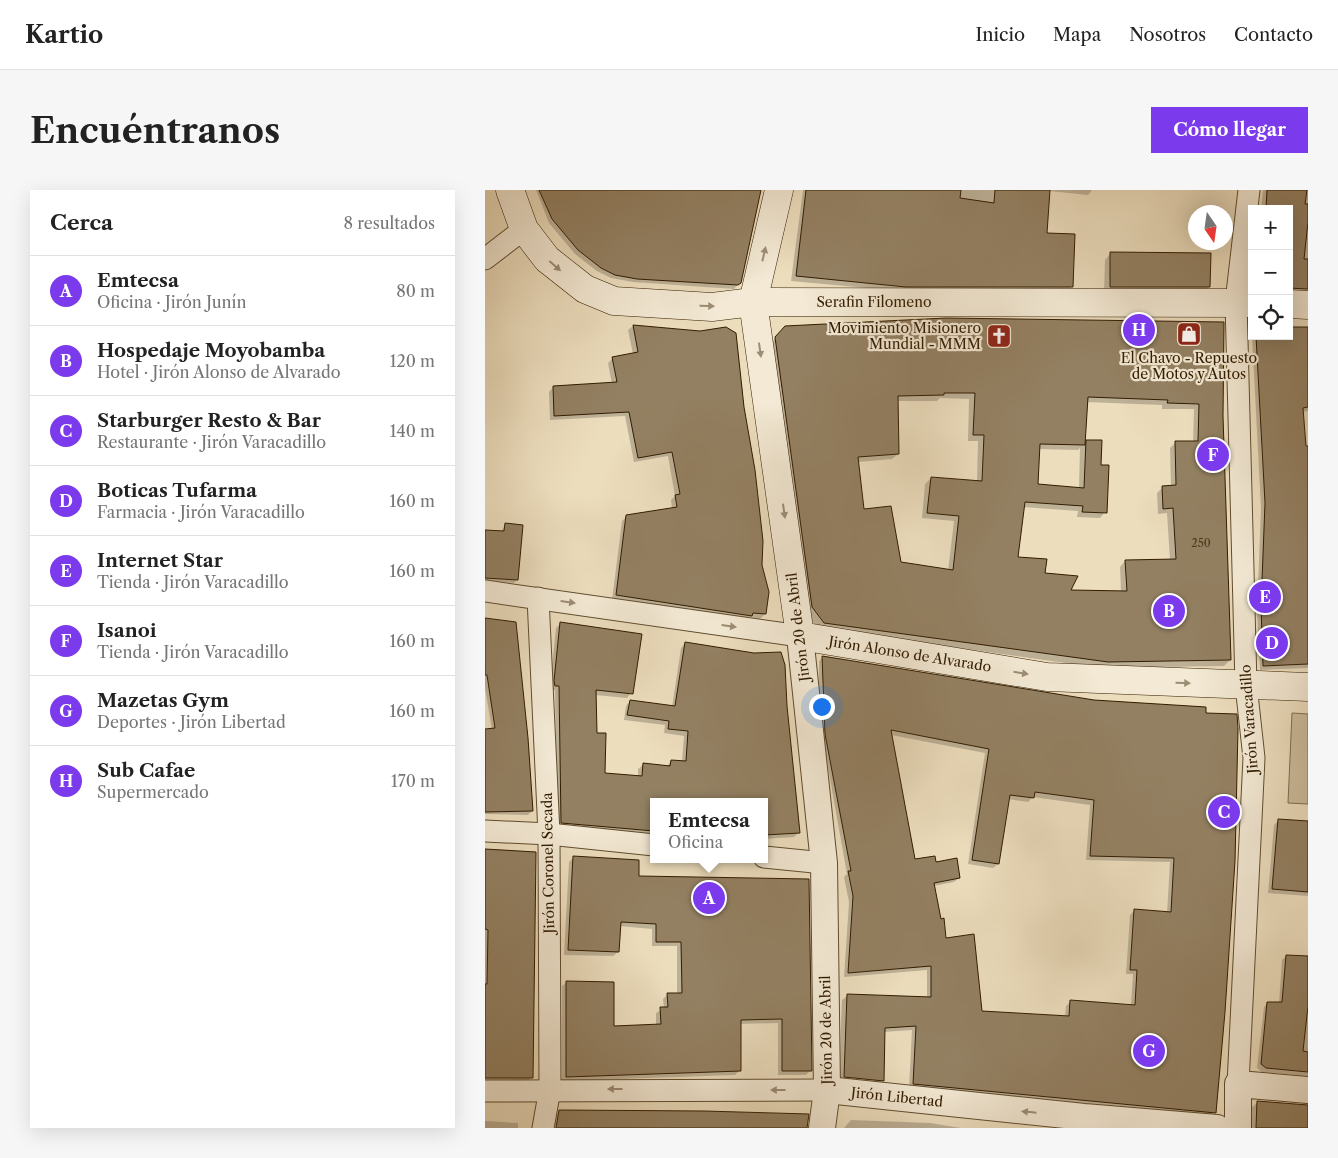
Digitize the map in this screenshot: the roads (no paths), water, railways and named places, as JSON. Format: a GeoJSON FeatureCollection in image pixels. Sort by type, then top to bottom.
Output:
{"type":"FeatureCollection","features":[{"type":"Feature","properties":{"kind":"main road"},"geometry":{"type":"LineString","coordinates":[[510,190],[524,229]]}},
{"type":"Feature","properties":{"kind":"main road","name":"Jirón 20 de Abril"},"geometry":{"type":"LineString","coordinates":[[779,190],[753,302],[800,636]]}},
{"type":"Feature","properties":{"kind":"main road","name":"Serafin Filomeno"},"geometry":{"type":"LineString","coordinates":[[524,229],[547,259],[563,273],[585,289],[614,301],[712,307],[753,302],[1244,302]]}},
{"type":"Feature","properties":{"kind":"main road"},"geometry":{"type":"LineString","coordinates":[[1293,304],[1308,305]]}},
{"type":"Feature","properties":{"kind":"main road","name":"Jirón Alonso de Alvarado"},"geometry":{"type":"LineString","coordinates":[[800,636],[1047,677],[1308,687]]}},
{"type":"Feature","properties":{"kind":"street","name":"Jirón Varacadillo"},"geometry":{"type":"LineString","coordinates":[[1238,1128],[1238,1084],[1254,758],[1246,685],[1244,302],[1249,190]]}},
{"type":"Feature","properties":{"kind":"street"},"geometry":{"type":"LineString","coordinates":[[485,259],[524,229]]}},
{"type":"Feature","properties":{"kind":"street","name":"Jirón Alonso de Alvarado"},"geometry":{"type":"LineString","coordinates":[[485,591],[800,636]]}},
{"type":"Feature","properties":{"kind":"street","name":"Jirón Coronel Secada"},"geometry":{"type":"LineString","coordinates":[[537,598],[549,834],[550,1089],[543,1128]]}},
{"type":"Feature","properties":{"kind":"street","name":"Jirón 20 de Abril"},"geometry":{"type":"LineString","coordinates":[[800,636],[824,864],[827,1090],[823,1128]]}},
{"type":"Feature","properties":{"kind":"street"},"geometry":{"type":"LineString","coordinates":[[485,831],[549,834],[650,845]]}},
{"type":"Feature","properties":{"kind":"street"},"geometry":{"type":"LineString","coordinates":[[768,857],[824,864]]}},
{"type":"Feature","properties":{"kind":"street"},"geometry":{"type":"LineString","coordinates":[[1238,1084],[1308,1090]]}},
{"type":"Feature","properties":{"kind":"street","name":"Jirón Libertad"},"geometry":{"type":"LineString","coordinates":[[485,1091],[550,1089],[827,1090],[1083,1123],[1217,1128]]}},
{"type":"Feature","properties":{"kind":"place","name":"Sub Cafae"},"geometry":{"type":"Point","coordinates":[1139,330]}},
{"type":"Feature","properties":{"kind":"place","name":"El Chavo - Repuesto de Motos y Autos"},"geometry":{"type":"Point","coordinates":[1189,334]}},
{"type":"Feature","properties":{"kind":"place","name":"Movimiento Misionero Mundial - MMM"},"geometry":{"type":"Point","coordinates":[999,336]}},
{"type":"Feature","properties":{"kind":"place","name":"Isanoi"},"geometry":{"type":"Point","coordinates":[1213,455]}},
{"type":"Feature","properties":{"kind":"place","name":"Internet Star"},"geometry":{"type":"Point","coordinates":[1265,597]}},
{"type":"Feature","properties":{"kind":"place","name":"Hospedaje Moyobamba"},"geometry":{"type":"Point","coordinates":[1169,611]}},
{"type":"Feature","properties":{"kind":"place","name":"Boticas Tufarma"},"geometry":{"type":"Point","coordinates":[1272,643]}},
{"type":"Feature","properties":{"kind":"place","name":"Starburger Resto & Bar"},"geometry":{"type":"Point","coordinates":[1224,812]}},
{"type":"Feature","properties":{"kind":"place","name":"Emtecsa"},"geometry":{"type":"Point","coordinates":[709,898]}},
{"type":"Feature","properties":{"kind":"place","name":"Mazetas Gym"},"geometry":{"type":"Point","coordinates":[1149,1051]}}]}
